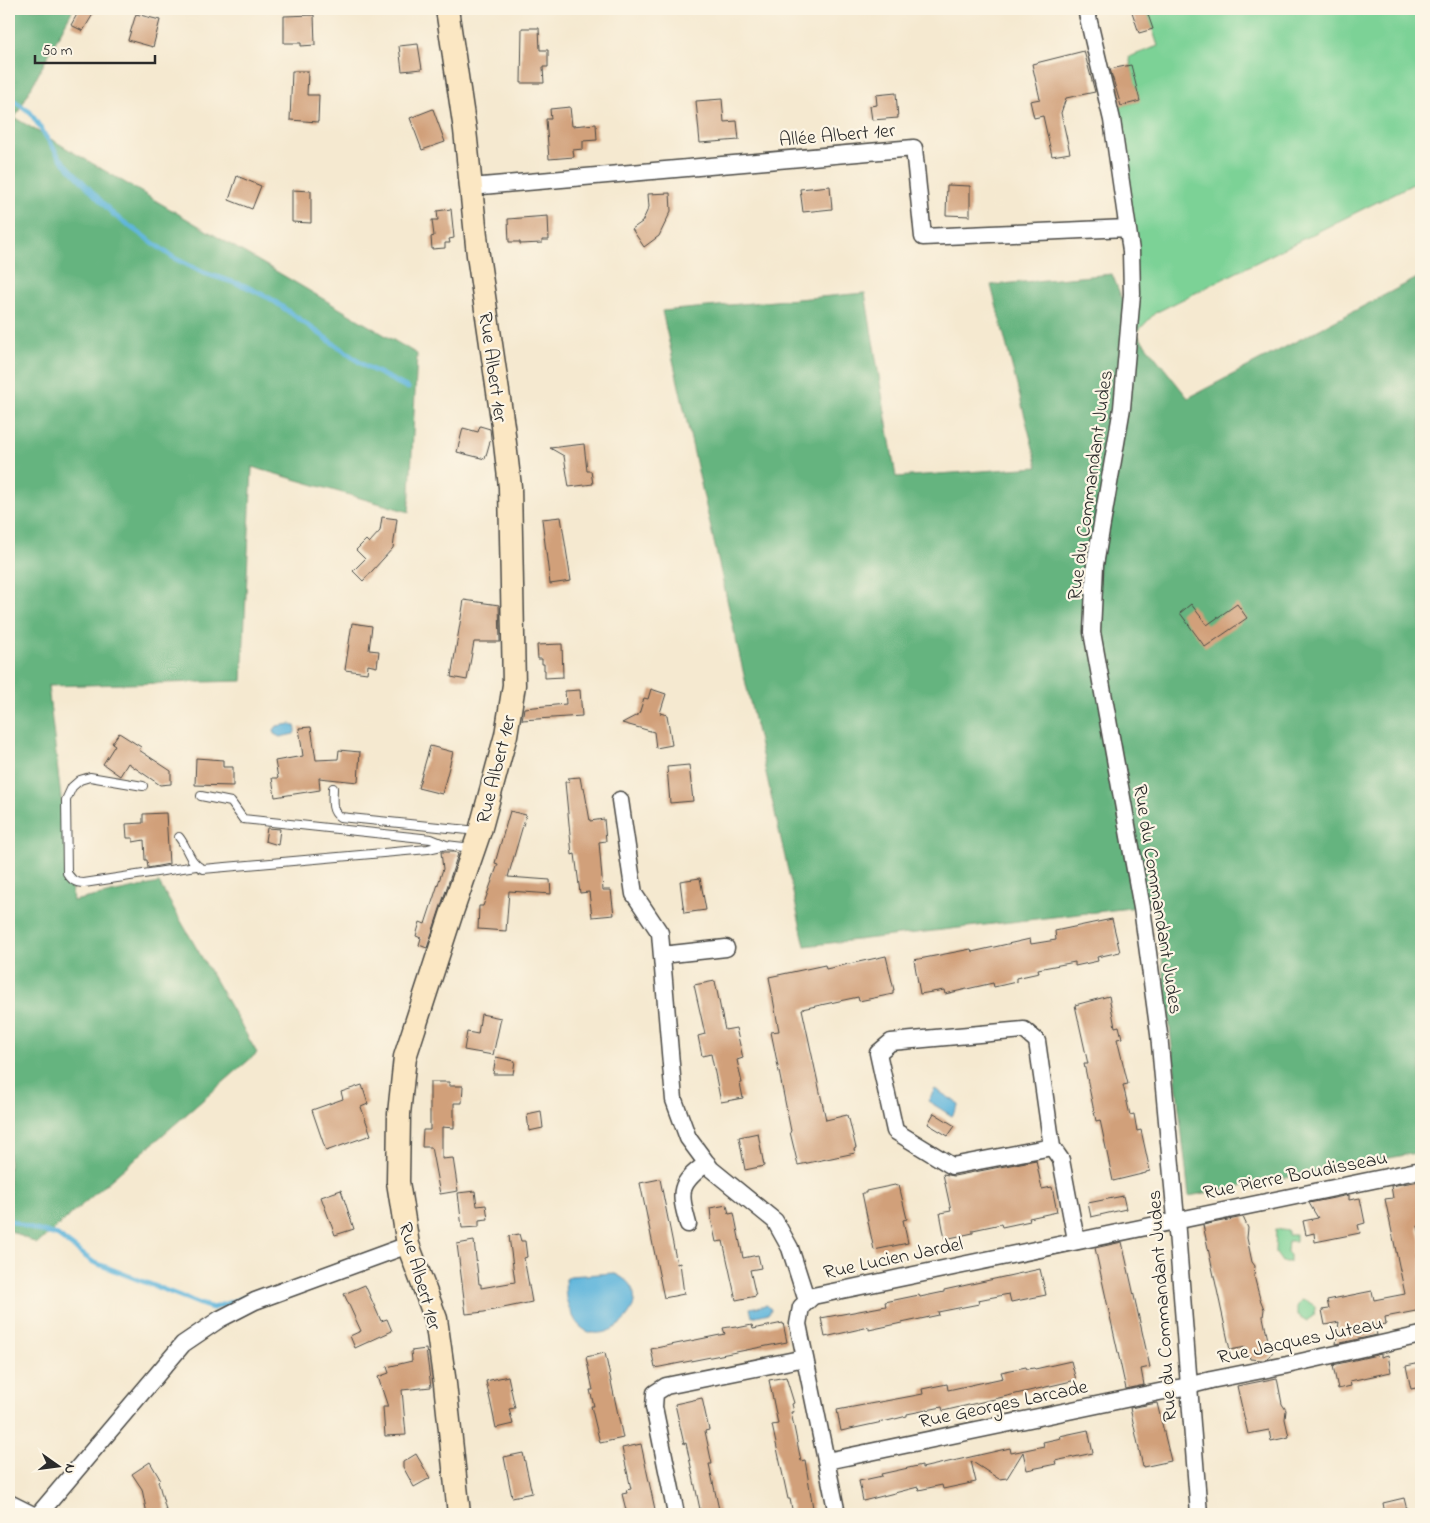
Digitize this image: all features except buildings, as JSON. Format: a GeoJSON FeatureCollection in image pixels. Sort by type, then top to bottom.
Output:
{"type":"FeatureCollection","features":[{"type":"Feature","properties":{"kind":"street","name":"Rue Albert 1er"},"geometry":{"type":"LineString","coordinates":[[447,9],[465,130],[478,255],[510,487],[514,685],[506,735],[477,840],[405,1057],[399,1114],[398,1182],[408,1245],[436,1319],[459,1514]]}},
{"type":"Feature","properties":{"kind":"street","name":"Rue du Commandant Judes"},"geometry":{"type":"LineString","coordinates":[[1086,9],[1112,120],[1131,251],[1132,294],[1122,408],[1096,565],[1092,632],[1142,908],[1159,1034],[1176,1219],[1199,1514]]}},
{"type":"Feature","properties":{"kind":"street","name":"Allée Albert 1er"},"geometry":{"type":"LineString","coordinates":[[471,187],[914,148],[923,237],[1127,228]]}},
{"type":"Feature","properties":{"kind":"street"},"geometry":{"type":"LineString","coordinates":[[620,800],[634,894],[660,933],[674,1100],[688,1138],[711,1168],[775,1221],[790,1248],[807,1301]]}},
{"type":"Feature","properties":{"kind":"street"},"geometry":{"type":"LineString","coordinates":[[662,955],[726,948]]}},
{"type":"Feature","properties":{"kind":"street"},"geometry":{"type":"LineString","coordinates":[[1052,1147],[952,1166],[895,1131],[878,1053],[892,1042],[1024,1030],[1037,1041],[1052,1147],[1061,1160],[1076,1240]]}},
{"type":"Feature","properties":{"kind":"street"},"geometry":{"type":"LineString","coordinates":[[688,1224],[682,1200],[684,1184],[707,1163]]}},
{"type":"Feature","properties":{"kind":"street","name":"Rue Pierre Boudisseau"},"geometry":{"type":"LineString","coordinates":[[1176,1219],[1421,1170]]}},
{"type":"Feature","properties":{"kind":"street","name":"Rue Lucien Jardel"},"geometry":{"type":"LineString","coordinates":[[837,1514],[798,1324],[800,1307],[812,1296],[1176,1219]]}},
{"type":"Feature","properties":{"kind":"street"},"geometry":{"type":"LineString","coordinates":[[38,1514],[183,1344],[220,1320],[255,1301],[408,1245]]}},
{"type":"Feature","properties":{"kind":"street","name":"Rue Jacques Juteau"},"geometry":{"type":"LineString","coordinates":[[1188,1386],[1421,1335]]}},
{"type":"Feature","properties":{"kind":"street"},"geometry":{"type":"LineString","coordinates":[[676,1514],[654,1407],[655,1393],[666,1386],[805,1358]]}},
{"type":"Feature","properties":{"kind":"street","name":"Rue Georges Larcade"},"geometry":{"type":"LineString","coordinates":[[827,1460],[1188,1386]]}},
{"type":"Feature","properties":{"kind":"street"},"geometry":{"type":"LineString","coordinates":[[9,1502],[31,1514]]}},
{"type":"Feature","properties":{"kind":"lane"},"geometry":{"type":"LineString","coordinates":[[143,786],[90,777],[80,780],[72,787],[66,800],[67,873],[76,883],[84,884],[196,866]]}},
{"type":"Feature","properties":{"kind":"lane"},"geometry":{"type":"LineString","coordinates":[[333,788],[333,808],[340,817],[477,840]]}},
{"type":"Feature","properties":{"kind":"lane"},"geometry":{"type":"LineString","coordinates":[[201,796],[231,802],[243,819],[431,839],[446,845]]}},
{"type":"Feature","properties":{"kind":"lane"},"geometry":{"type":"LineString","coordinates":[[179,837],[184,843],[192,861],[196,866],[203,869],[428,849],[477,840]]}},
{"type":"Feature","properties":{"kind":"green space"},"geometry":{"type":"Polygon","coordinates":[[[9,9],[73,9],[15,118],[417,354],[409,512],[252,467],[242,681],[48,686],[73,901],[159,883],[257,1053],[37,1244],[9,1230],[9,9]]]}},
{"type":"Feature","properties":{"kind":"green space"},"geometry":{"type":"Polygon","coordinates":[[[1146,9],[1421,9],[1421,180],[1155,313],[1136,333],[1113,108],[1139,101],[1129,57],[1158,46],[1146,9]]]}},
{"type":"Feature","properties":{"kind":"green space"},"geometry":{"type":"Polygon","coordinates":[[[1112,274],[1136,333],[1188,398],[1421,276],[1421,1152],[1189,1196],[1156,905],[805,946],[662,311],[865,293],[896,477],[1038,467],[991,285],[1112,274]]]}},
{"type":"Feature","properties":{"kind":"green space"},"geometry":{"type":"Polygon","coordinates":[[[1276,1229],[1288,1231],[1288,1235],[1296,1235],[1296,1241],[1288,1241],[1287,1252],[1290,1255],[1290,1262],[1282,1262],[1275,1252],[1276,1229]]]}},
{"type":"Feature","properties":{"kind":"green space"},"geometry":{"type":"Polygon","coordinates":[[[1301,1300],[1315,1306],[1314,1316],[1307,1321],[1297,1315],[1297,1307],[1301,1300]]]}},
{"type":"Feature","properties":{"kind":"water"},"geometry":{"type":"Polygon","coordinates":[[[291,724],[296,729],[294,734],[280,737],[274,734],[277,726],[291,724]]]}},
{"type":"Feature","properties":{"kind":"water"},"geometry":{"type":"Polygon","coordinates":[[[935,1089],[959,1104],[952,1116],[928,1101],[935,1089]]]}},
{"type":"Feature","properties":{"kind":"water"},"geometry":{"type":"Polygon","coordinates":[[[613,1273],[629,1283],[634,1296],[632,1310],[623,1321],[611,1330],[597,1333],[583,1329],[569,1307],[565,1293],[566,1279],[570,1276],[613,1273]]]}},
{"type":"Feature","properties":{"kind":"water"},"geometry":{"type":"Polygon","coordinates":[[[767,1305],[771,1309],[769,1313],[752,1317],[750,1308],[767,1305]]]}},
{"type":"Feature","properties":{"kind":"waterway"},"geometry":{"type":"LineString","coordinates":[[9,97],[30,112],[60,158],[114,215],[174,258],[204,273],[245,286],[271,299],[365,366],[408,388]]}},
{"type":"Feature","properties":{"kind":"waterway"},"geometry":{"type":"LineString","coordinates":[[9,1220],[32,1229],[57,1235],[93,1262],[203,1305],[213,1308],[247,1297]]}}]}
